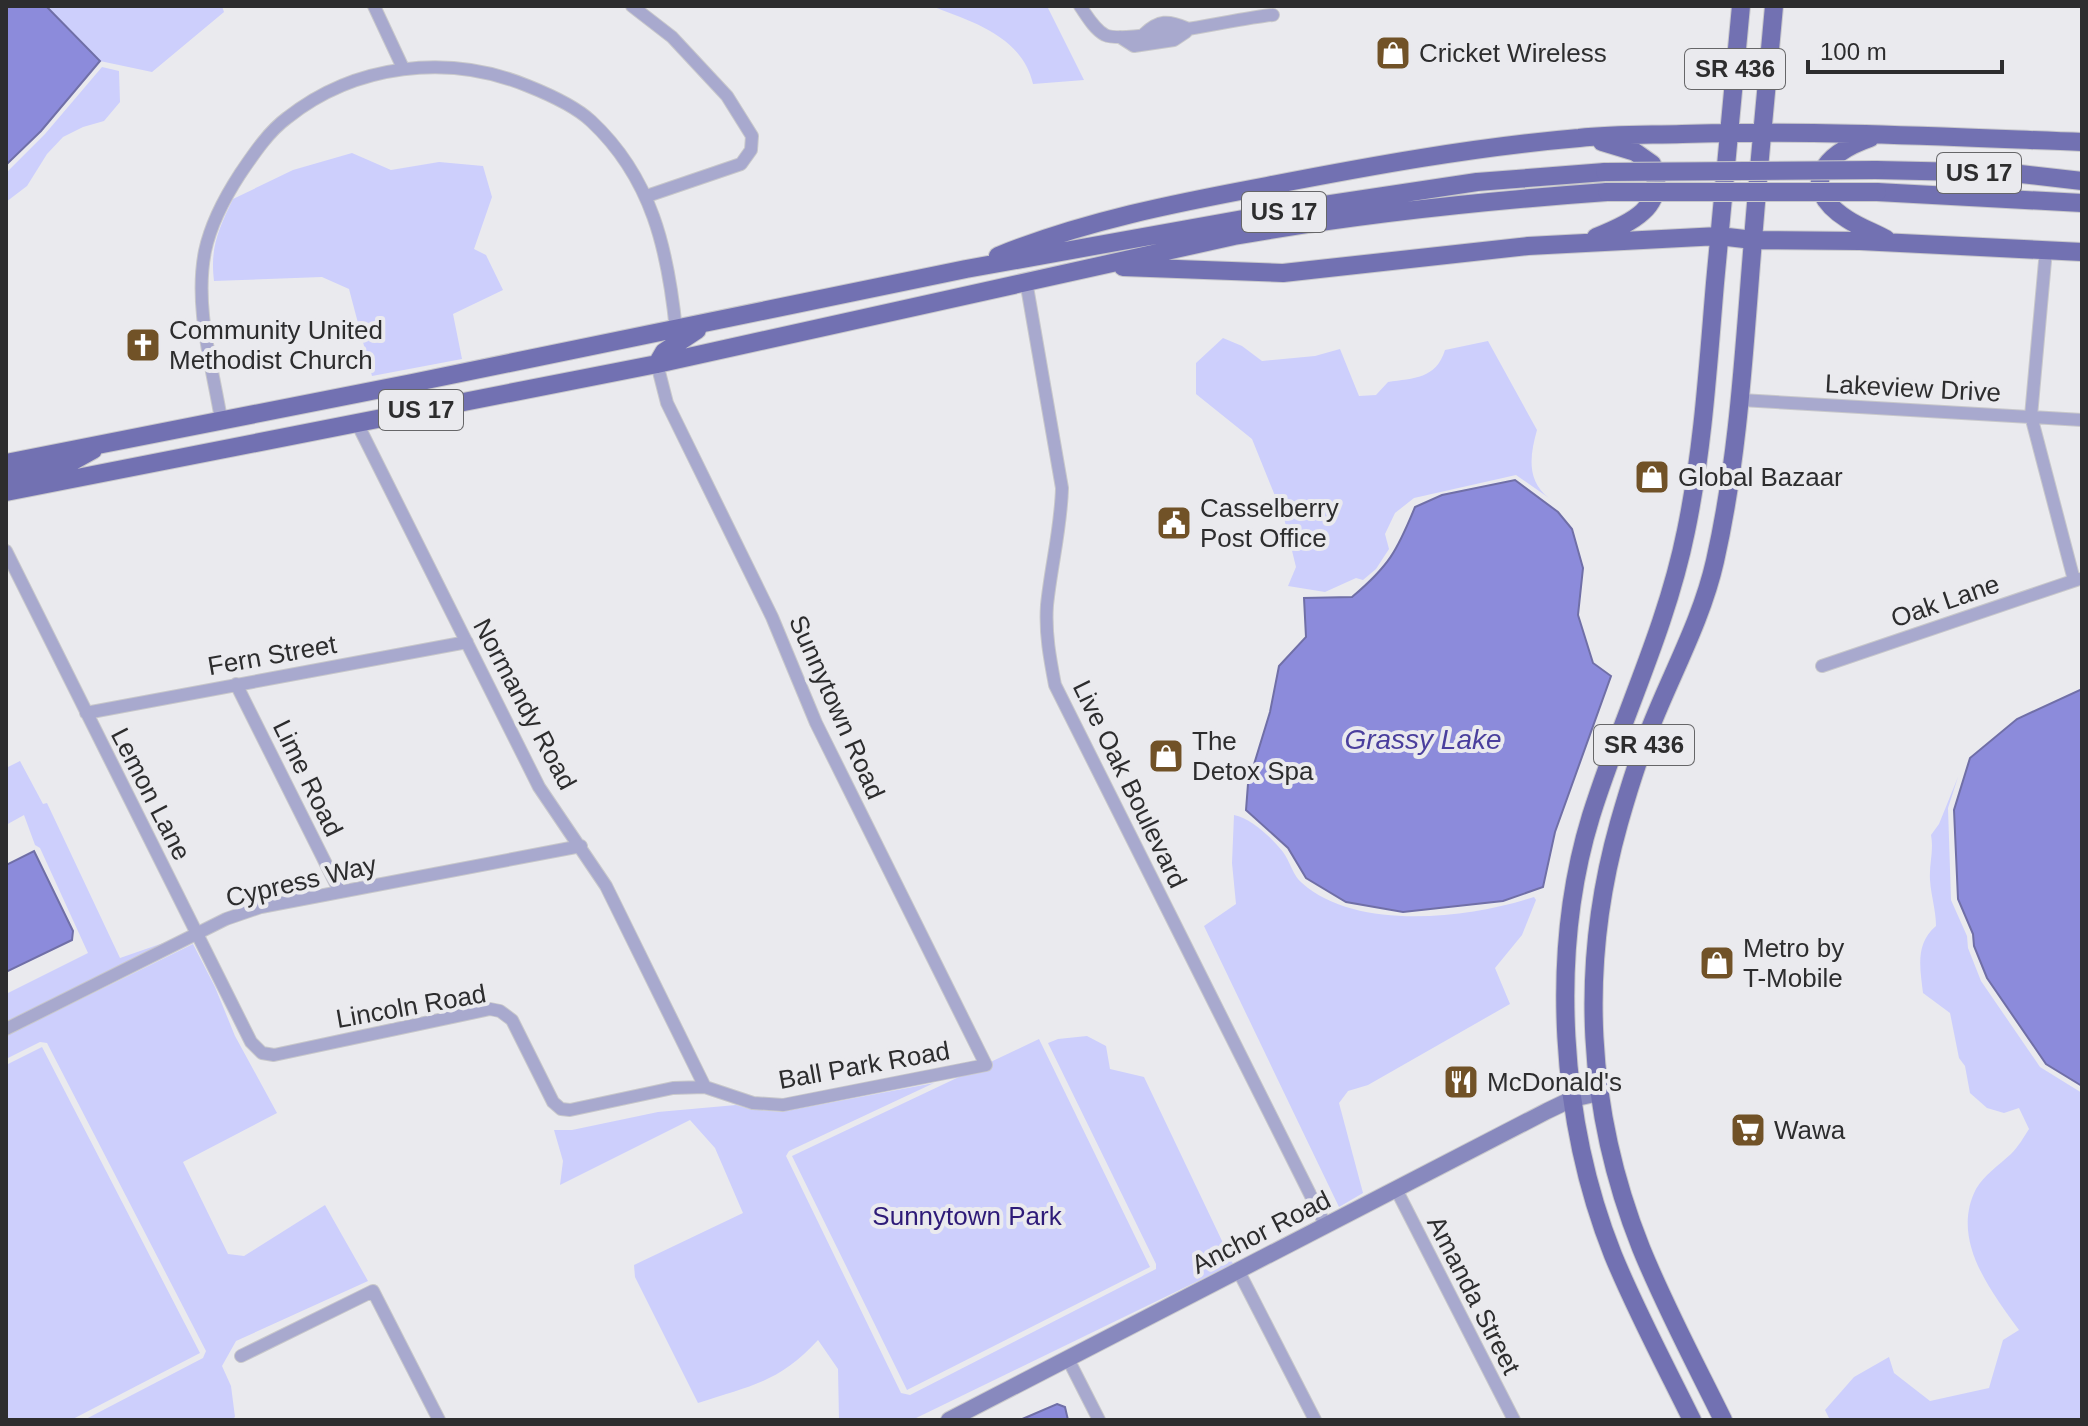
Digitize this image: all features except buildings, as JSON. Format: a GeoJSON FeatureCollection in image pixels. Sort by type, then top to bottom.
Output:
{"type":"FeatureCollection","features":[{"type":"Feature","properties":{"kind":"main road","name":"SR 436"},"geometry":{"type":"LineString","coordinates":[[1692,1420],[1612,1253],[1588,1179],[1572,1099],[1565,975],[1574,894],[1590,818],[1667,609],[1686,531],[1705,402],[1741,6]]}},
{"type":"Feature","properties":{"kind":"main road","name":"SR 436"},"geometry":{"type":"LineString","coordinates":[[1723,1420],[1641,1249],[1628,1212],[1606,1133],[1599,1093],[1592,1005],[1603,900],[1618,825],[1646,739],[1714,566],[1728,495],[1741,400],[1774,6]]}},
{"type":"Feature","properties":{"kind":"main road"},"geometry":{"type":"LineString","coordinates":[[966,269],[1035,241],[1121,216],[1388,162],[1584,137],[1763,132],[2082,142]]}},
{"type":"Feature","properties":{"kind":"main road"},"geometry":{"type":"LineString","coordinates":[[1884,134],[1849,145],[1836,153],[1821,171],[1820,181],[1834,208],[1847,219],[1893,243]]}},
{"type":"Feature","properties":{"kind":"main road"},"geometry":{"type":"LineString","coordinates":[[1582,243],[1614,230],[1639,215],[1652,203],[1658,184],[1652,164],[1635,152],[1584,137]]}},
{"type":"Feature","properties":{"kind":"main road","name":"US 17"},"geometry":{"type":"LineString","coordinates":[[6,463],[966,269],[1311,207],[1477,182],[1605,172],[1876,170],[2012,173],[2082,181]]}},
{"type":"Feature","properties":{"kind":"main road","name":"US 17"},"geometry":{"type":"LineString","coordinates":[[6,492],[657,364],[1026,281],[1307,223],[1472,202],[1607,192],[1877,192],[2082,203]]}},
{"type":"Feature","properties":{"kind":"main road"},"geometry":{"type":"LineString","coordinates":[[1100,265],[1283,273],[1528,246],[1719,236],[1753,240],[2082,252]]}},
{"type":"Feature","properties":{"kind":"main road"},"geometry":{"type":"LineString","coordinates":[[657,364],[674,343],[710,323]]}},
{"type":"Feature","properties":{"kind":"main road"},"geometry":{"type":"LineString","coordinates":[[357,423],[369,410],[412,383]]}},
{"type":"Feature","properties":{"kind":"main road"},"geometry":{"type":"LineString","coordinates":[[179,458],[203,441],[221,419]]}},
{"type":"Feature","properties":{"kind":"main road"},"geometry":{"type":"LineString","coordinates":[[6,478],[66,465],[106,443]]}},
{"type":"Feature","properties":{"kind":"main road"},"geometry":{"type":"LineString","coordinates":[[1632,1298],[1653,1321],[1682,1337]]}},
{"type":"Feature","properties":{"kind":"main road"},"geometry":{"type":"LineString","coordinates":[[1658,1350],[1684,1367],[1710,1393]]}},
{"type":"Feature","properties":{"kind":"street"},"geometry":{"type":"LineString","coordinates":[[374,6],[403,68]]}},
{"type":"Feature","properties":{"kind":"street"},"geometry":{"type":"LineString","coordinates":[[632,6],[672,37],[718,86],[752,136],[751,150],[741,164],[647,196]]}},
{"type":"Feature","properties":{"kind":"street"},"geometry":{"type":"LineString","coordinates":[[1080,6],[1091,23],[1105,35],[1120,37],[1134,46],[1151,37],[1174,40],[1189,29],[1273,15]]}},
{"type":"Feature","properties":{"kind":"street"},"geometry":{"type":"LineString","coordinates":[[1151,37],[1155,24],[1170,21],[1189,29]]}},
{"type":"Feature","properties":{"kind":"street"},"geometry":{"type":"LineString","coordinates":[[221,419],[203,306],[202,276],[208,239],[226,198],[261,145],[286,119],[319,98],[360,79],[403,68],[426,66],[501,75],[543,92],[590,120],[624,159],[647,196],[663,246],[676,330]]}},
{"type":"Feature","properties":{"kind":"street"},"geometry":{"type":"LineString","coordinates":[[2046,250],[2031,416],[2078,579]]}},
{"type":"Feature","properties":{"kind":"street","name":"Live Oak Boulevard"},"geometry":{"type":"LineString","coordinates":[[1026,281],[1062,488],[1062,521],[1047,607],[1048,648],[1055,685],[1326,1226]]}},
{"type":"Feature","properties":{"kind":"street","name":"Sunnytown Road"},"geometry":{"type":"LineString","coordinates":[[657,364],[667,403],[772,617],[816,723],[986,1065]]}},
{"type":"Feature","properties":{"kind":"street","name":"Lakeview Drive"},"geometry":{"type":"LineString","coordinates":[[1741,400],[2082,420]]}},
{"type":"Feature","properties":{"kind":"street","name":"Normandy Road"},"geometry":{"type":"LineString","coordinates":[[357,423],[539,787],[606,886],[705,1087]]}},
{"type":"Feature","properties":{"kind":"street","name":"Lemon Lane"},"geometry":{"type":"LineString","coordinates":[[6,551],[251,1042],[262,1053]]}},
{"type":"Feature","properties":{"kind":"street","name":"Oak Lane"},"geometry":{"type":"LineString","coordinates":[[1822,666],[2078,579]]}},
{"type":"Feature","properties":{"kind":"street","name":"Fern Street"},"geometry":{"type":"LineString","coordinates":[[86,713],[467,642]]}},
{"type":"Feature","properties":{"kind":"street","name":"Lime Road"},"geometry":{"type":"LineString","coordinates":[[236,684],[340,892]]}},
{"type":"Feature","properties":{"kind":"street"},"geometry":{"type":"LineString","coordinates":[[1621,731],[1646,739]]}},
{"type":"Feature","properties":{"kind":"street","name":"Cypress Way"},"geometry":{"type":"LineString","coordinates":[[6,1029],[226,919],[261,907],[581,846]]}},
{"type":"Feature","properties":{"kind":"street","name":"Lincoln Road"},"geometry":{"type":"LineString","coordinates":[[262,1053],[274,1055],[490,1009],[500,1011],[512,1020],[553,1102],[561,1109]]}},
{"type":"Feature","properties":{"kind":"street","name":"Ball Park Road"},"geometry":{"type":"LineString","coordinates":[[561,1109],[570,1110],[673,1088],[705,1087],[753,1103],[783,1105],[986,1065]]}},
{"type":"Feature","properties":{"kind":"street","name":"Anchor Road"},"geometry":{"type":"LineString","coordinates":[[949,1420],[1572,1099],[1599,1093]]}},
{"type":"Feature","properties":{"kind":"street","name":"Amanda Street"},"geometry":{"type":"LineString","coordinates":[[1396,1189],[1514,1420]]}},
{"type":"Feature","properties":{"kind":"street"},"geometry":{"type":"LineString","coordinates":[[1238,1270],[1315,1420]]}},
{"type":"Feature","properties":{"kind":"street"},"geometry":{"type":"LineString","coordinates":[[241,1356],[373,1291],[439,1420]]}},
{"type":"Feature","properties":{"kind":"street"},"geometry":{"type":"LineString","coordinates":[[1068,1359],[1099,1420]]}},
{"type":"Feature","properties":{"kind":"green space"},"geometry":{"type":"Polygon","coordinates":[[[46,6],[222,6],[224,12],[152,72],[100,61],[46,6]]]}},
{"type":"Feature","properties":{"kind":"green space"},"geometry":{"type":"Polygon","coordinates":[[[931,6],[1047,6],[1084,80],[1033,84],[1027,67],[1006,42],[978,25],[931,6]]]}},
{"type":"Feature","properties":{"kind":"green space"},"geometry":{"type":"Polygon","coordinates":[[[102,67],[119,71],[120,102],[104,121],[63,137],[47,154],[27,186],[6,202],[6,173],[45,134],[102,67]]]}},
{"type":"Feature","properties":{"kind":"green space"},"geometry":{"type":"Polygon","coordinates":[[[352,153],[391,170],[439,162],[483,166],[492,197],[474,249],[486,255],[503,290],[453,314],[462,359],[372,376],[349,289],[322,277],[214,281],[216,239],[233,199],[293,170],[352,153]]]}},
{"type":"Feature","properties":{"kind":"green space"},"geometry":{"type":"Polygon","coordinates":[[[1223,338],[1242,346],[1262,361],[1315,356],[1340,349],[1359,396],[1376,395],[1388,382],[1430,372],[1445,350],[1488,341],[1537,430],[1532,458],[1533,475],[1549,498],[1516,475],[1414,498],[1395,513],[1385,534],[1389,549],[1376,569],[1363,580],[1356,578],[1325,592],[1288,586],[1296,567],[1284,518],[1252,439],[1196,394],[1196,363],[1223,338]]]}},
{"type":"Feature","properties":{"kind":"green space"},"geometry":{"type":"Polygon","coordinates":[[[20,761],[43,804],[47,803],[120,958],[169,941],[6,1022],[6,994],[88,953],[40,848],[35,845],[24,815],[6,825],[6,768],[20,761]]]}},
{"type":"Feature","properties":{"kind":"green space"},"geometry":{"type":"Polygon","coordinates":[[[1958,777],[1948,808],[1951,900],[1967,936],[1968,948],[1981,981],[2040,1067],[2082,1093],[2082,1420],[1830,1420],[1825,1410],[1854,1377],[1889,1357],[1894,1373],[1930,1401],[1989,1388],[2003,1340],[2019,1330],[1977,1264],[1968,1227],[1969,1208],[1976,1189],[2014,1151],[2029,1129],[2019,1108],[2004,1113],[1987,1108],[1970,1093],[1950,1013],[1923,993],[1922,948],[1936,926],[1930,880],[1931,835],[1939,824],[1958,777]]]}},
{"type":"Feature","properties":{"kind":"green space"},"geometry":{"type":"Polygon","coordinates":[[[1234,815],[1254,825],[1274,841],[1302,883],[1325,899],[1352,909],[1383,914],[1447,915],[1534,897],[1536,900],[1522,935],[1495,968],[1510,1004],[1368,1085],[1348,1091],[1339,1103],[1363,1193],[1339,1207],[1204,926],[1236,904],[1232,863],[1234,815]]]}},
{"type":"Feature","properties":{"kind":"green space"},"geometry":{"type":"Polygon","coordinates":[[[193,944],[235,1036],[277,1113],[183,1162],[228,1254],[244,1256],[325,1205],[368,1281],[236,1341],[222,1366],[231,1386],[235,1417],[231,1420],[84,1420],[203,1358],[206,1351],[47,1043],[40,1042],[6,1059],[6,1036],[193,944]]]}},
{"type":"Feature","properties":{"kind":"green space"},"geometry":{"type":"Polygon","coordinates":[[[1087,1036],[1106,1046],[1110,1069],[1144,1077],[1233,1264],[912,1420],[839,1420],[838,1369],[818,1340],[777,1374],[749,1387],[698,1403],[635,1277],[634,1265],[743,1213],[715,1148],[690,1120],[560,1185],[563,1161],[554,1130],[572,1130],[658,1112],[736,1105],[781,1112],[934,1083],[789,1151],[786,1156],[901,1393],[910,1395],[1156,1269],[1048,1043],[1087,1036]]]}},
{"type":"Feature","properties":{"kind":"green space","name":"Sunnytown Park"},"geometry":{"type":"Polygon","coordinates":[[[1039,1039],[1150,1267],[907,1390],[792,1156],[1039,1039]]]}},
{"type":"Feature","properties":{"kind":"green space"},"geometry":{"type":"Polygon","coordinates":[[[42,1047],[200,1353],[71,1420],[6,1420],[6,1065],[42,1047]]]}},
{"type":"Feature","properties":{"kind":"water"},"geometry":{"type":"Polygon","coordinates":[[[6,6],[46,6],[100,61],[41,131],[6,165],[6,6]]]}},
{"type":"Feature","properties":{"kind":"water","name":"Grassy Lake"},"geometry":{"type":"Polygon","coordinates":[[[1515,480],[1558,512],[1572,529],[1583,568],[1578,615],[1593,663],[1611,676],[1555,832],[1543,887],[1503,901],[1403,912],[1346,902],[1306,878],[1288,848],[1246,810],[1248,784],[1270,712],[1279,666],[1306,637],[1304,598],[1352,597],[1391,557],[1415,507],[1442,495],[1515,480]]]}},
{"type":"Feature","properties":{"kind":"water"},"geometry":{"type":"Polygon","coordinates":[[[2082,689],[2082,1086],[2046,1064],[1987,978],[1958,899],[1954,810],[1970,758],[2017,719],[2082,689]]]}},
{"type":"Feature","properties":{"kind":"water"},"geometry":{"type":"Polygon","coordinates":[[[34,851],[73,931],[72,940],[6,972],[6,865],[34,851]]]}},
{"type":"Feature","properties":{"kind":"water"},"geometry":{"type":"Polygon","coordinates":[[[1057,1404],[1065,1407],[1068,1420],[1020,1420],[1057,1404]]]}},
{"type":"Feature","properties":{"kind":"place","name":"Cricket Wireless"},"geometry":{"type":"Point","coordinates":[1393,53]}},
{"type":"Feature","properties":{"kind":"place","name":"Community United Methodist Church"},"geometry":{"type":"Point","coordinates":[143,345]}},
{"type":"Feature","properties":{"kind":"place","name":"Global Bazaar"},"geometry":{"type":"Point","coordinates":[1652,477]}},
{"type":"Feature","properties":{"kind":"place","name":"Casselberry Post Office"},"geometry":{"type":"Point","coordinates":[1174,523]}},
{"type":"Feature","properties":{"kind":"place","name":"The Detox Spa"},"geometry":{"type":"Point","coordinates":[1166,756]}},
{"type":"Feature","properties":{"kind":"place","name":"Metro by T-Mobile"},"geometry":{"type":"Point","coordinates":[1717,963]}},
{"type":"Feature","properties":{"kind":"place","name":"McDonald's"},"geometry":{"type":"Point","coordinates":[1461,1082]}},
{"type":"Feature","properties":{"kind":"place","name":"Wawa"},"geometry":{"type":"Point","coordinates":[1748,1130]}}]}
